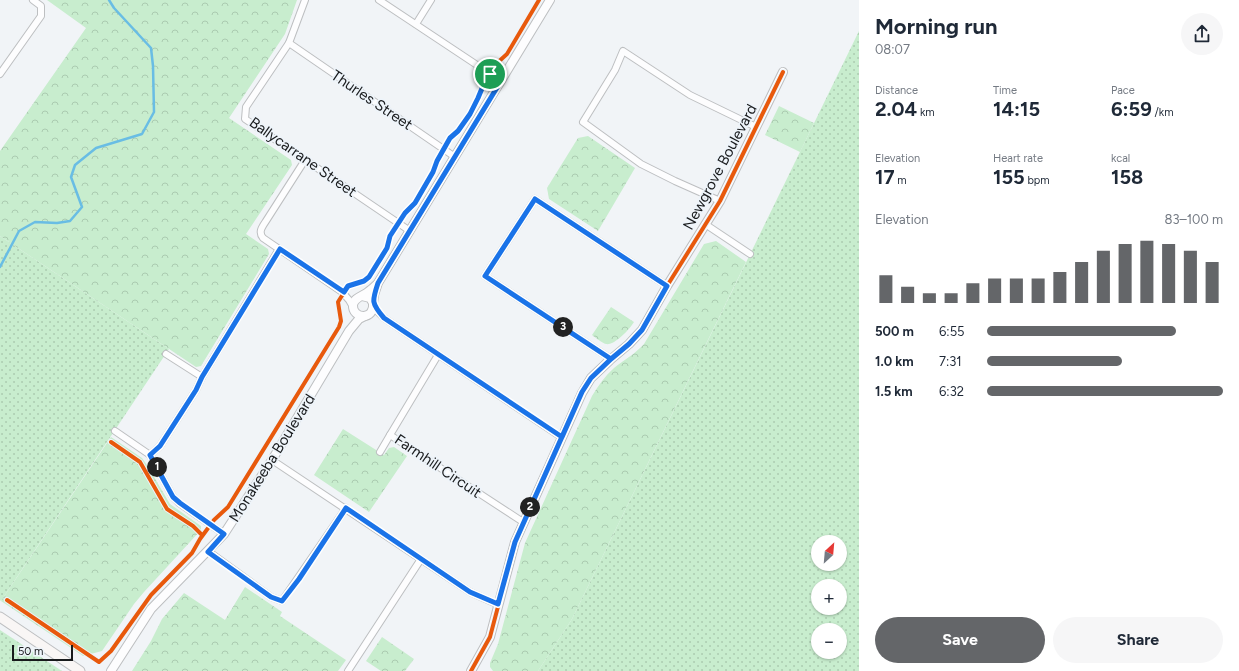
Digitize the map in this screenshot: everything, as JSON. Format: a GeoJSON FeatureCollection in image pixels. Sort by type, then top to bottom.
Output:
{"type":"FeatureCollection","features":[{"type":"Feature","properties":{"kind":"main road"},"geometry":{"type":"LineString","coordinates":[[0,617],[80,671]]}},
{"type":"Feature","properties":{"kind":"street"},"geometry":{"type":"LineString","coordinates":[[0,74],[41,16],[41,6],[33,0]]}},
{"type":"Feature","properties":{"kind":"street","name":"Ballycarrane Street"},"geometry":{"type":"LineString","coordinates":[[305,0],[289,43],[246,107],[245,119],[410,231]]}},
{"type":"Feature","properties":{"kind":"street"},"geometry":{"type":"LineString","coordinates":[[379,0],[501,81]]}},
{"type":"Feature","properties":{"kind":"street"},"geometry":{"type":"LineString","coordinates":[[416,24],[431,0]]}},
{"type":"Feature","properties":{"kind":"street"},"geometry":{"type":"LineString","coordinates":[[366,316],[372,311],[374,295],[378,283],[550,0]]}},
{"type":"Feature","properties":{"kind":"street","name":"Thurles Street"},"geometry":{"type":"LineString","coordinates":[[289,43],[455,157]]}},
{"type":"Feature","properties":{"kind":"street"},"geometry":{"type":"LineString","coordinates":[[720,201],[641,164],[583,122],[615,70],[623,51],[690,95],[756,127]]}},
{"type":"Feature","properties":{"kind":"street","name":"Newgrove Boulevard"},"geometry":{"type":"LineString","coordinates":[[474,670],[490,636],[515,542],[582,392],[591,378],[629,344],[642,330],[667,286],[720,201],[783,72]]}},
{"type":"Feature","properties":{"kind":"street"},"geometry":{"type":"LineString","coordinates":[[305,160],[266,221],[260,234],[263,238],[342,292],[360,316],[384,318]]}},
{"type":"Feature","properties":{"kind":"street"},"geometry":{"type":"LineString","coordinates":[[611,359],[485,276],[535,199],[667,286]]}},
{"type":"Feature","properties":{"kind":"street"},"geometry":{"type":"LineString","coordinates":[[705,224],[750,254]]}},
{"type":"Feature","properties":{"kind":"street"},"geometry":{"type":"LineString","coordinates":[[150,455],[160,446],[196,390],[202,377],[280,249]]}},
{"type":"Feature","properties":{"kind":"street"},"geometry":{"type":"LineString","coordinates":[[354,309],[354,302],[369,292],[378,283]]}},
{"type":"Feature","properties":{"kind":"street"},"geometry":{"type":"LineString","coordinates":[[342,292],[370,298],[378,312],[384,318],[562,437]]}},
{"type":"Feature","properties":{"kind":"street","name":"Monakeeba Boulevard"},"geometry":{"type":"LineString","coordinates":[[350,331],[354,316],[354,309]]}},
{"type":"Feature","properties":{"kind":"street","name":"Monakeeba Boulevard"},"geometry":{"type":"LineString","coordinates":[[111,671],[151,609],[224,534],[272,460],[350,331],[359,319],[366,316]]}},
{"type":"Feature","properties":{"kind":"street"},"geometry":{"type":"LineString","coordinates":[[166,354],[202,377]]}},
{"type":"Feature","properties":{"kind":"street","name":"Farmhill Circuit"},"geometry":{"type":"LineString","coordinates":[[438,355],[390,435],[523,522]]}},
{"type":"Feature","properties":{"kind":"street"},"geometry":{"type":"LineString","coordinates":[[115,431],[150,455],[173,497],[224,534]]}},
{"type":"Feature","properties":{"kind":"street"},"geometry":{"type":"LineString","coordinates":[[380,452],[390,435]]}},
{"type":"Feature","properties":{"kind":"street"},"geometry":{"type":"LineString","coordinates":[[272,460],[470,592],[498,604]]}},
{"type":"Feature","properties":{"kind":"street"},"geometry":{"type":"LineString","coordinates":[[208,552],[271,597],[282,601],[299,579],[346,508]]}},
{"type":"Feature","properties":{"kind":"street"},"geometry":{"type":"LineString","coordinates":[[348,671],[421,559]]}},
{"type":"Feature","properties":{"kind":"green space"},"geometry":{"type":"Polygon","coordinates":[[[47,0],[297,0],[285,34],[229,118],[291,160],[292,165],[246,234],[268,249],[269,254],[201,366],[196,367],[0,236],[0,151],[86,28],[47,0]]]}},
{"type":"Feature","properties":{"kind":"green space"},"geometry":{"type":"Polygon","coordinates":[[[859,31],[859,671],[538,671],[572,619],[859,31]]]}},
{"type":"Feature","properties":{"kind":"green space"},"geometry":{"type":"Polygon","coordinates":[[[779,106],[814,123],[800,152],[765,135],[779,106]]]}},
{"type":"Feature","properties":{"kind":"green space"},"geometry":{"type":"Polygon","coordinates":[[[588,136],[635,168],[598,231],[549,199],[547,188],[578,138],[588,136]]]}},
{"type":"Feature","properties":{"kind":"green space"},"geometry":{"type":"Polygon","coordinates":[[[0,236],[169,349],[1,601],[0,600],[0,236]]]}},
{"type":"Feature","properties":{"kind":"green space"},"geometry":{"type":"Polygon","coordinates":[[[716,241],[746,262],[572,619],[538,671],[493,671],[490,667],[490,663],[498,644],[525,543],[592,396],[602,381],[614,368],[644,344],[704,244],[716,241]]]}},
{"type":"Feature","properties":{"kind":"green space"},"geometry":{"type":"Polygon","coordinates":[[[611,307],[634,322],[617,340],[606,344],[592,335],[611,307]]]}},
{"type":"Feature","properties":{"kind":"green space"},"geometry":{"type":"Polygon","coordinates":[[[343,429],[384,455],[389,448],[394,447],[407,456],[369,512],[314,475],[343,429]]]}},
{"type":"Feature","properties":{"kind":"green space"},"geometry":{"type":"Polygon","coordinates":[[[111,437],[142,458],[170,504],[201,526],[201,530],[134,604],[102,651],[83,656],[1,601],[111,437]]]}},
{"type":"Feature","properties":{"kind":"green space"},"geometry":{"type":"Polygon","coordinates":[[[245,587],[282,612],[280,616],[346,660],[338,671],[132,671],[151,641],[162,619],[184,593],[225,620],[245,587]]]}},
{"type":"Feature","properties":{"kind":"green space"},"geometry":{"type":"Polygon","coordinates":[[[0,630],[62,671],[0,671],[0,630]]]}},
{"type":"Feature","properties":{"kind":"green space"},"geometry":{"type":"Polygon","coordinates":[[[382,637],[414,659],[405,671],[381,671],[366,661],[382,637]]]}},
{"type":"Feature","properties":{"kind":"waterway"},"geometry":{"type":"LineString","coordinates":[[0,267],[19,231],[35,222],[57,223],[70,221],[82,207],[71,177],[75,165],[96,148],[142,134],[154,112],[151,48],[114,8],[109,0]]}},
{"type":"Feature","properties":{"kind":"cycle path"},"geometry":{"type":"LineString","coordinates":[[7,600],[99,662],[111,651],[151,595],[192,553],[214,520],[228,507],[339,327],[341,321],[338,302],[348,286],[364,281],[369,277],[387,248],[390,236],[405,213],[415,203],[450,138],[458,131],[496,64],[507,54],[539,0]]}},
{"type":"Feature","properties":{"kind":"cycle path"},"geometry":{"type":"LineString","coordinates":[[471,671],[490,637],[515,542],[582,393],[591,378],[629,344],[642,330],[667,286],[720,201],[783,72]]}},
{"type":"Feature","properties":{"kind":"cycle path"},"geometry":{"type":"LineString","coordinates":[[111,442],[140,462],[167,509],[193,526],[202,535]]}},
{"type":"Feature","properties":{"kind":"route"},"geometry":{"type":"LineString","coordinates":[[490,74],[470,114],[458,131],[450,138],[415,203],[405,213],[390,236],[387,248],[369,277],[364,281],[348,286],[344,292],[342,292],[280,249],[202,377],[196,390],[160,446],[150,455],[173,497],[224,534],[208,552],[277,600],[282,601],[299,579],[346,508],[470,592],[498,604],[515,542],[523,522],[582,392],[591,378],[629,344],[642,330],[667,286],[535,199],[485,276],[611,359],[591,378],[582,392],[562,437],[384,318],[378,312],[373,303],[378,283],[501,81],[490,74]]}}]}
